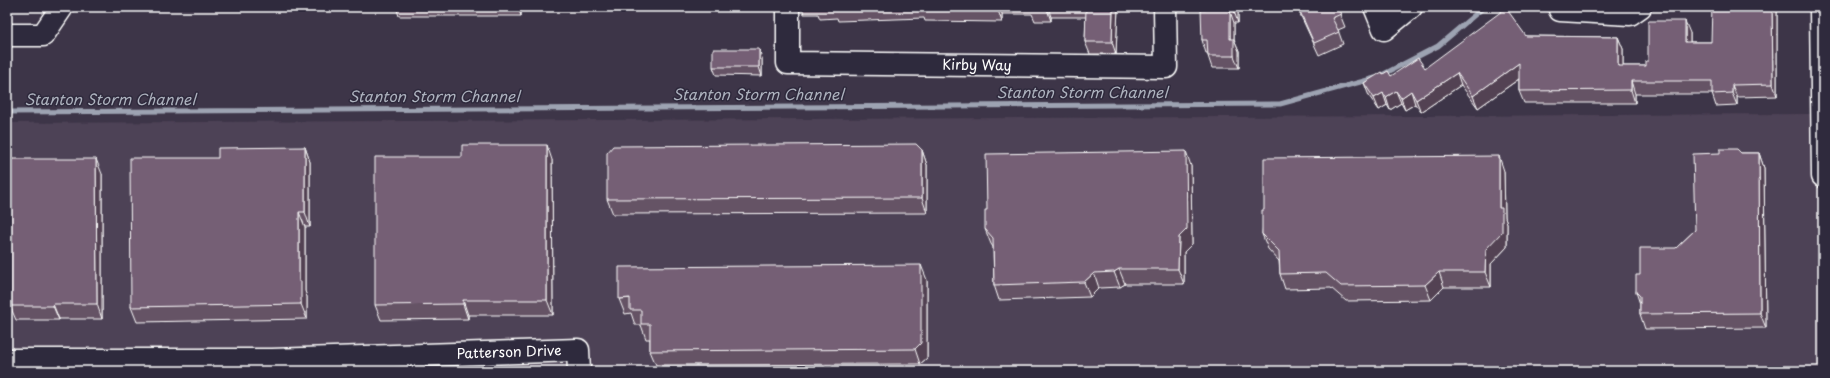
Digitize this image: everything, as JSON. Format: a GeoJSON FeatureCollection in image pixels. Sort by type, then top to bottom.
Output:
{"type":"FeatureCollection","features":[{"type":"Feature","properties":{"kind":"street"},"geometry":{"type":"LineString","coordinates":[[7,35],[43,35],[62,7]]}},
{"type":"Feature","properties":{"kind":"street","name":"Kirby Way"},"geometry":{"type":"LineString","coordinates":[[788,7],[788,63],[1166,67],[1165,7]]}},
{"type":"Feature","properties":{"kind":"street"},"geometry":{"type":"LineString","coordinates":[[1375,7],[1384,29],[1412,7]]}},
{"type":"Feature","properties":{"kind":"street"},"geometry":{"type":"LineString","coordinates":[[1560,10],[1630,14],[1640,7]]}},
{"type":"Feature","properties":{"kind":"street"},"geometry":{"type":"LineString","coordinates":[[1821,7],[1823,176]]}},
{"type":"Feature","properties":{"kind":"street","name":"Patterson Drive"},"geometry":{"type":"LineString","coordinates":[[7,360],[272,365],[578,360]]}},
{"type":"Feature","properties":{"kind":"shaded area"},"geometry":{"type":"Polygon","coordinates":[[[1823,114],[1823,371],[7,371],[7,123],[1823,114]]]}},
{"type":"Feature","properties":{"kind":"building"},"geometry":{"type":"Polygon","coordinates":[[[833,7],[893,7],[833,9],[833,7]]]}},
{"type":"Feature","properties":{"kind":"building"},"geometry":{"type":"Polygon","coordinates":[[[921,7],[998,7],[998,10],[921,9],[921,7]]]}},
{"type":"Feature","properties":{"kind":"building"},"geometry":{"type":"Polygon","coordinates":[[[1030,7],[1047,7],[1047,9],[1030,9],[1030,7]]]}},
{"type":"Feature","properties":{"kind":"building"},"geometry":{"type":"Polygon","coordinates":[[[1086,7],[1113,7],[1112,42],[1085,42],[1086,7]]]}},
{"type":"Feature","properties":{"kind":"building"},"geometry":{"type":"Polygon","coordinates":[[[1206,7],[1234,7],[1234,11],[1230,11],[1230,39],[1234,39],[1234,56],[1208,56],[1207,40],[1202,40],[1201,10],[1206,10],[1206,7]]]}},
{"type":"Feature","properties":{"kind":"building"},"geometry":{"type":"Polygon","coordinates":[[[1298,7],[1337,7],[1341,14],[1332,18],[1339,32],[1314,43],[1298,7]]]}},
{"type":"Feature","properties":{"kind":"building"},"geometry":{"type":"Polygon","coordinates":[[[1712,7],[1772,7],[1773,84],[1732,85],[1732,93],[1712,94],[1712,81],[1631,81],[1631,90],[1519,91],[1519,63],[1473,96],[1457,73],[1416,100],[1411,91],[1401,98],[1396,91],[1386,97],[1383,93],[1374,98],[1364,83],[1382,72],[1383,74],[1388,71],[1391,76],[1418,58],[1425,68],[1506,8],[1526,36],[1618,37],[1618,66],[1646,66],[1646,61],[1648,61],[1648,21],[1685,21],[1685,42],[1711,42],[1712,7]]]}},
{"type":"Feature","properties":{"kind":"building"},"geometry":{"type":"Polygon","coordinates":[[[713,49],[759,49],[759,67],[713,67],[713,49]]]}},
{"type":"Feature","properties":{"kind":"building"},"geometry":{"type":"Polygon","coordinates":[[[916,144],[922,150],[922,198],[607,199],[607,153],[613,146],[916,144]]]}},
{"type":"Feature","properties":{"kind":"building"},"geometry":{"type":"Polygon","coordinates":[[[462,145],[547,145],[547,300],[463,300],[463,304],[375,305],[375,157],[462,157],[462,145]]]}},
{"type":"Feature","properties":{"kind":"building"},"geometry":{"type":"Polygon","coordinates":[[[305,147],[305,212],[299,212],[299,282],[301,282],[301,304],[131,307],[130,158],[218,158],[218,148],[305,147]]]}},
{"type":"Feature","properties":{"kind":"building"},"geometry":{"type":"Polygon","coordinates":[[[1720,149],[1737,149],[1741,153],[1759,153],[1760,313],[1640,314],[1640,296],[1636,292],[1636,275],[1640,275],[1640,248],[1676,248],[1695,230],[1693,154],[1720,153],[1720,149]]]}},
{"type":"Feature","properties":{"kind":"building"},"geometry":{"type":"Polygon","coordinates":[[[1186,151],[1187,229],[1179,237],[1178,269],[1119,269],[1114,272],[1094,273],[1084,282],[994,285],[993,238],[985,229],[985,210],[987,210],[986,154],[1186,151]]]}},
{"type":"Feature","properties":{"kind":"building"},"geometry":{"type":"Polygon","coordinates":[[[1499,156],[1499,208],[1502,208],[1502,232],[1486,249],[1485,272],[1439,272],[1425,285],[1341,286],[1326,273],[1280,274],[1279,251],[1262,234],[1262,210],[1264,210],[1264,158],[1499,156]]]}},
{"type":"Feature","properties":{"kind":"building"},"geometry":{"type":"Polygon","coordinates":[[[9,159],[96,159],[97,304],[10,306],[9,159]]]}},
{"type":"Feature","properties":{"kind":"building"},"geometry":{"type":"Polygon","coordinates":[[[921,265],[921,343],[915,349],[650,351],[650,324],[641,324],[641,310],[630,310],[630,298],[619,299],[619,267],[921,265]]]}},
{"type":"Feature","properties":{"kind":"waterway","name":"Stanton Storm Channel"},"geometry":{"type":"LineString","coordinates":[[1382,75],[1438,46],[1484,7]]}},
{"type":"Feature","properties":{"kind":"waterway","name":"Stanton Storm Channel"},"geometry":{"type":"LineString","coordinates":[[7,112],[1280,104],[1375,78]]}}]}
